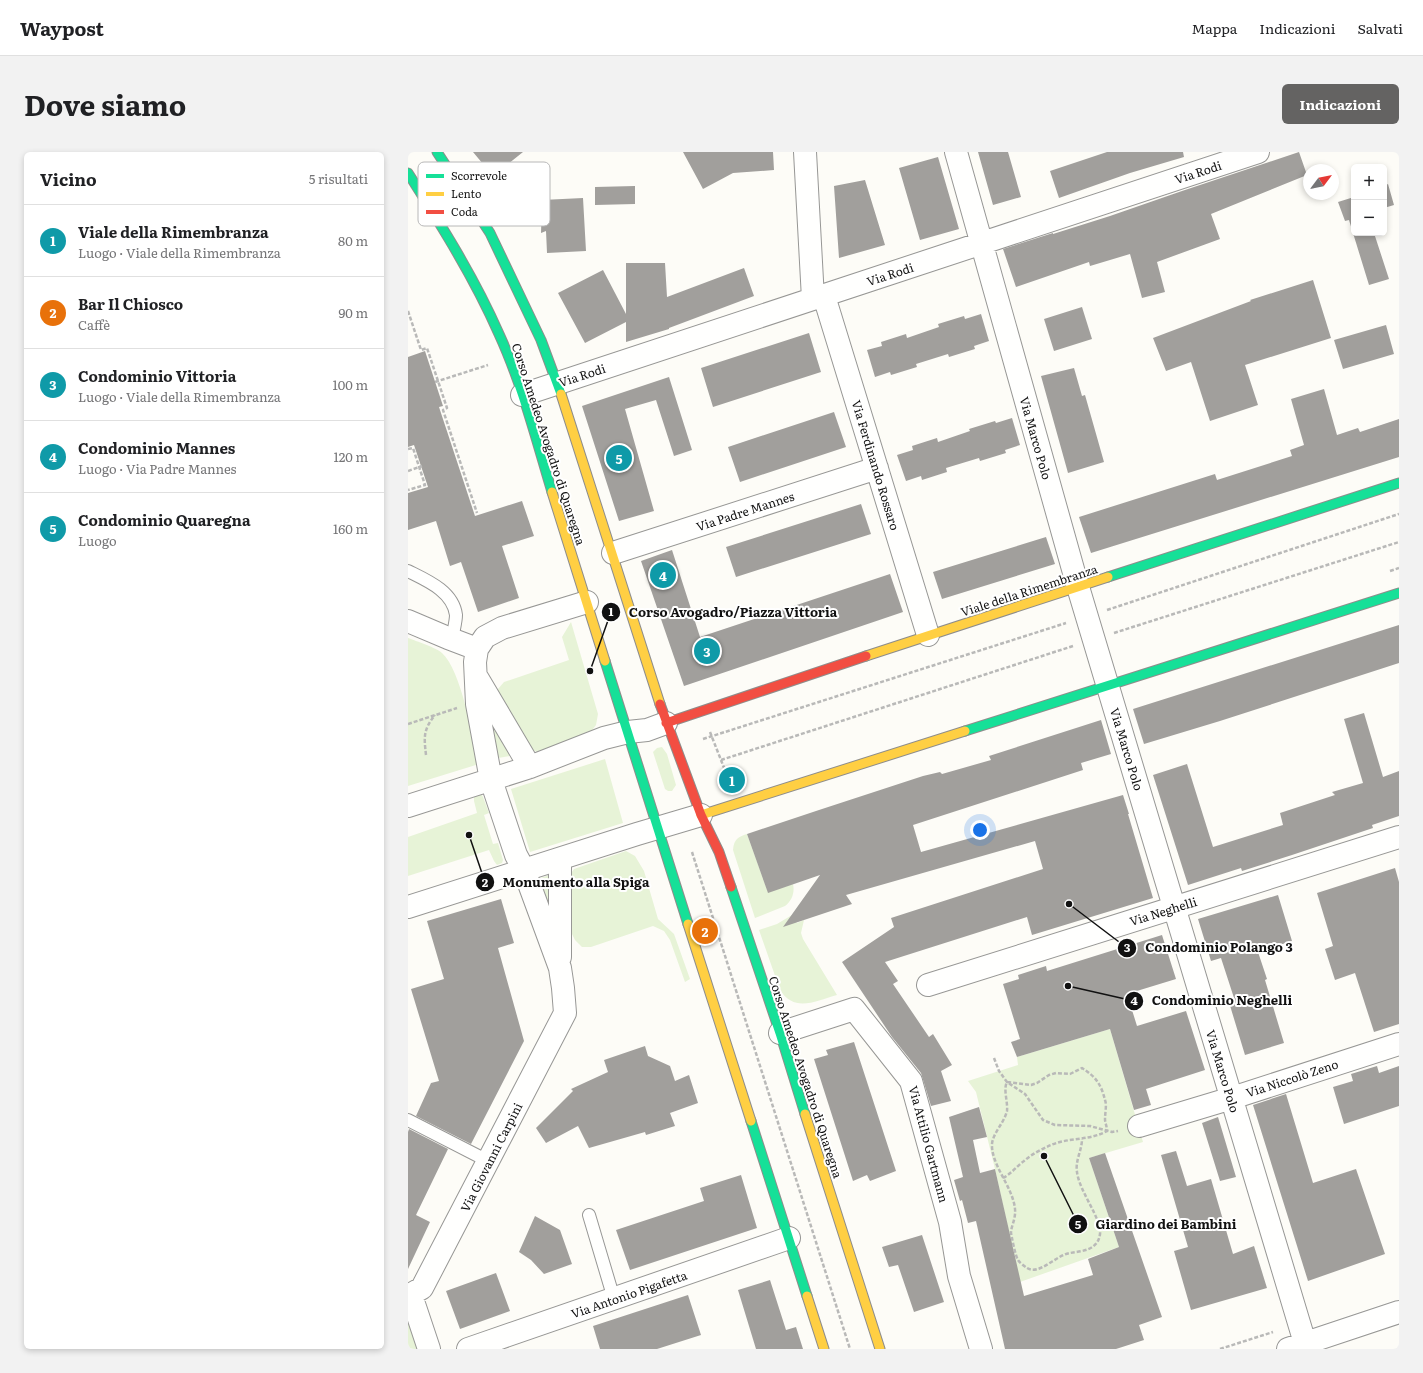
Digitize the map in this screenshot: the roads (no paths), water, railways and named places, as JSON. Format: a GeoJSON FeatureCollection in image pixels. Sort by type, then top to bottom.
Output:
{"type":"FeatureCollection","features":[{"type":"Feature","properties":{"kind":"main road","name":"Corso Amedeo Avogadro di Quaregna"},"geometry":{"type":"LineString","coordinates":[[437,152],[444,162]]}},
{"type":"Feature","properties":{"kind":"main road","name":"Corso Amedeo Avogadro di Quaregna"},"geometry":{"type":"LineString","coordinates":[[408,173],[418,189]]}},
{"type":"Feature","properties":{"kind":"main road","name":"Corso Amedeo Avogadro di Quaregna"},"geometry":{"type":"LineString","coordinates":[[441,226],[456,250],[499,334],[522,395],[658,828]]}},
{"type":"Feature","properties":{"kind":"main road","name":"Corso Amedeo Avogadro di Quaregna"},"geometry":{"type":"LineString","coordinates":[[485,226],[541,340],[558,383],[666,723],[701,815],[719,852],[780,1033],[880,1349]]}},
{"type":"Feature","properties":{"kind":"main road","name":"Viale della Rimembranza"},"geometry":{"type":"LineString","coordinates":[[666,723],[928,635],[1399,483]]}},
{"type":"Feature","properties":{"kind":"main road"},"geometry":{"type":"LineString","coordinates":[[701,815],[1399,593]]}},
{"type":"Feature","properties":{"kind":"main road"},"geometry":{"type":"LineString","coordinates":[[658,828],[824,1349]]}},
{"type":"Feature","properties":{"kind":"street","name":"Via Ferdinando Rossaro"},"geometry":{"type":"LineString","coordinates":[[804,152],[818,298],[877,468],[928,635]]}},
{"type":"Feature","properties":{"kind":"street","name":"Via Marco Polo"},"geometry":{"type":"LineString","coordinates":[[956,152],[1078,587],[1232,1098],[1297,1346]]}},
{"type":"Feature","properties":{"kind":"street","name":"Via Rodi"},"geometry":{"type":"LineString","coordinates":[[522,395],[1258,152]]}},
{"type":"Feature","properties":{"kind":"street","name":"Via Padre Mannes"},"geometry":{"type":"LineString","coordinates":[[612,553],[877,468]]}},
{"type":"Feature","properties":{"kind":"street"},"geometry":{"type":"LineString","coordinates":[[560,968],[524,870],[516,856],[491,780],[477,704],[475,662],[477,649],[485,637],[502,628],[587,602]]}},
{"type":"Feature","properties":{"kind":"street"},"geometry":{"type":"LineString","coordinates":[[408,621],[477,649]]}},
{"type":"Feature","properties":{"kind":"street"},"geometry":{"type":"LineString","coordinates":[[476,675],[530,767]]}},
{"type":"Feature","properties":{"kind":"street"},"geometry":{"type":"LineString","coordinates":[[408,806],[530,767],[604,738],[628,732],[647,730],[666,723]]}},
{"type":"Feature","properties":{"kind":"street"},"geometry":{"type":"LineString","coordinates":[[408,907],[701,815]]}},
{"type":"Feature","properties":{"kind":"street","name":"Via Neghelli"},"geometry":{"type":"LineString","coordinates":[[928,985],[1399,837]]}},
{"type":"Feature","properties":{"kind":"street"},"geometry":{"type":"LineString","coordinates":[[560,859],[560,968]]}},
{"type":"Feature","properties":{"kind":"street","name":"Via Giovanni Carpini"},"geometry":{"type":"LineString","coordinates":[[429,1349],[409,1295],[422,1288],[565,1013],[560,968]]}},
{"type":"Feature","properties":{"kind":"street","name":"Via Attilio Gartmann"},"geometry":{"type":"LineString","coordinates":[[780,1033],[854,1009],[912,1081],[950,1222],[959,1276],[981,1349]]}},
{"type":"Feature","properties":{"kind":"street","name":"Via Niccolò Zeno"},"geometry":{"type":"LineString","coordinates":[[1139,1126],[1232,1098],[1399,1044]]}},
{"type":"Feature","properties":{"kind":"street","name":"Via Antonio Pigafetta"},"geometry":{"type":"LineString","coordinates":[[468,1349],[789,1238]]}},
{"type":"Feature","properties":{"kind":"street"},"geometry":{"type":"LineString","coordinates":[[1297,1346],[1399,1312]]}},
{"type":"Feature","properties":{"kind":"lane"},"geometry":{"type":"LineString","coordinates":[[408,571],[434,585],[446,594],[456,615],[452,640]]}},
{"type":"Feature","properties":{"kind":"lane"},"geometry":{"type":"LineString","coordinates":[[408,1120],[488,1161]]}},
{"type":"Feature","properties":{"kind":"lane"},"geometry":{"type":"LineString","coordinates":[[589,1215],[614,1299]]}},
{"type":"Feature","properties":{"kind":"place","name":"Condominio Quaregna"},"geometry":{"type":"Point","coordinates":[619,458]}},
{"type":"Feature","properties":{"kind":"place","name":"Condominio Mannes"},"geometry":{"type":"Point","coordinates":[663,575]}},
{"type":"Feature","properties":{"kind":"place","name":"Condominio Vittoria"},"geometry":{"type":"Point","coordinates":[707,651]}},
{"type":"Feature","properties":{"kind":"place","name":"Corso Avogadro/Piazza Vittoria"},"geometry":{"type":"Point","coordinates":[590,671]}},
{"type":"Feature","properties":{"kind":"place","name":"Viale della Rimembranza"},"geometry":{"type":"Point","coordinates":[732,780]}},
{"type":"Feature","properties":{"kind":"place","name":"Monumento alla Spiga"},"geometry":{"type":"Point","coordinates":[469,835]}},
{"type":"Feature","properties":{"kind":"place","name":"Condominio Polango 3"},"geometry":{"type":"Point","coordinates":[1069,904]}},
{"type":"Feature","properties":{"kind":"place","name":"Bar Il Chiosco"},"geometry":{"type":"Point","coordinates":[705,931]}},
{"type":"Feature","properties":{"kind":"place","name":"Condominio Neghelli"},"geometry":{"type":"Point","coordinates":[1068,986]}},
{"type":"Feature","properties":{"kind":"place","name":"Giardino dei Bambini"},"geometry":{"type":"Point","coordinates":[1044,1156]}}]}
